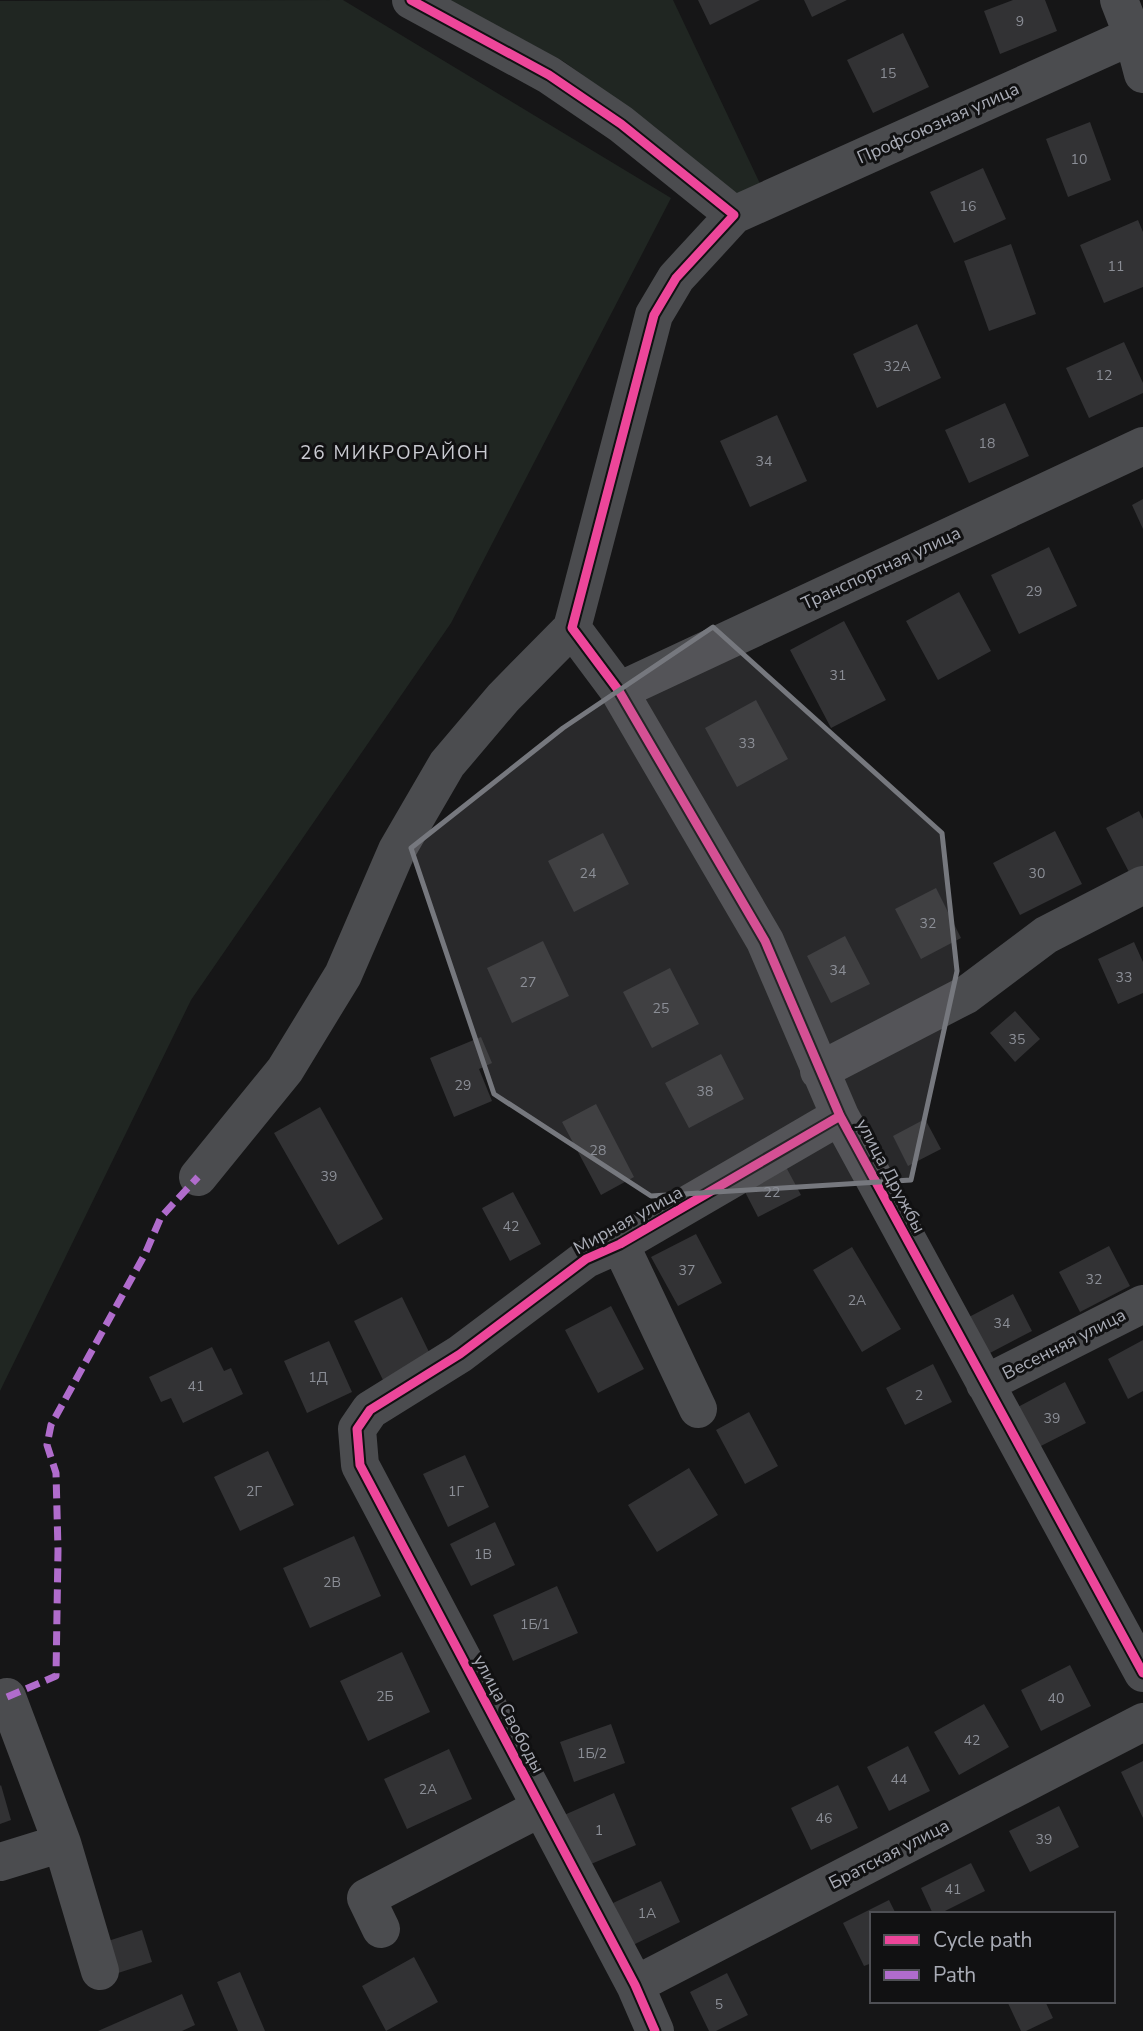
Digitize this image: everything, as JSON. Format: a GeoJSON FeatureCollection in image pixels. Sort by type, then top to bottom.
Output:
{"type":"FeatureCollection","features":[{"type":"Feature","properties":{"kind":"street"},"geometry":{"type":"LineString","coordinates":[[198,1177],[285,1070],[343,975],[397,850],[447,764],[503,698],[572,628],[654,315],[676,278],[734,215],[621,124],[549,75],[411,0]]}},
{"type":"Feature","properties":{"kind":"street"},"geometry":{"type":"LineString","coordinates":[[1119,0],[1138,34],[1143,74]]}},
{"type":"Feature","properties":{"kind":"street","name":"Профсоюзная улица"},"geometry":{"type":"LineString","coordinates":[[734,215],[1138,34]]}},
{"type":"Feature","properties":{"kind":"street","name":"Транспортная улица"},"geometry":{"type":"LineString","coordinates":[[619,691],[1143,446]]}},
{"type":"Feature","properties":{"kind":"street","name":"улица Дружбы"},"geometry":{"type":"LineString","coordinates":[[572,628],[619,691],[765,941],[840,1116],[1143,1673]]}},
{"type":"Feature","properties":{"kind":"street"},"geometry":{"type":"LineString","coordinates":[[819,1071],[966,995],[1046,935],[1143,885]]}},
{"type":"Feature","properties":{"kind":"street","name":"Мирная улица"},"geometry":{"type":"LineString","coordinates":[[370,1410],[460,1354],[586,1259],[620,1244],[840,1116]]}},
{"type":"Feature","properties":{"kind":"street"},"geometry":{"type":"LineString","coordinates":[[620,1244],[698,1409]]}},
{"type":"Feature","properties":{"kind":"street","name":"Весенняя улица"},"geometry":{"type":"LineString","coordinates":[[985,1384],[1143,1304]]}},
{"type":"Feature","properties":{"kind":"street","name":"улица Свободы"},"geometry":{"type":"LineString","coordinates":[[370,1410],[357,1429],[360,1465],[635,1985],[655,2031]]}},
{"type":"Feature","properties":{"kind":"street"},"geometry":{"type":"LineString","coordinates":[[0,1699],[7,1697],[62,1843],[100,1970]]}},
{"type":"Feature","properties":{"kind":"street","name":"Братская улица"},"geometry":{"type":"LineString","coordinates":[[635,1985],[1143,1722]]}},
{"type":"Feature","properties":{"kind":"street"},"geometry":{"type":"LineString","coordinates":[[381,1928],[366,1898],[540,1808]]}},
{"type":"Feature","properties":{"kind":"street"},"geometry":{"type":"LineString","coordinates":[[0,1862],[62,1843]]}},
{"type":"Feature","properties":{"kind":"highlighted area"},"geometry":{"type":"Polygon","coordinates":[[[713,627],[942,833],[957,971],[911,1180],[651,1196],[494,1094],[411,848],[563,728],[713,627]]]}},
{"type":"Feature","properties":{"kind":"shaded area"},"geometry":{"type":"Polygon","coordinates":[[[343,0],[671,198],[451,623],[191,1000],[0,1391],[0,1],[343,0]]]}},
{"type":"Feature","properties":{"kind":"shaded area"},"geometry":{"type":"Polygon","coordinates":[[[448,0],[673,0],[764,192],[740,203],[655,127],[563,61],[448,0]]]}},
{"type":"Feature","properties":{"kind":"building"},"geometry":{"type":"Polygon","coordinates":[[[698,0],[760,0],[710,25],[698,0]]]}},
{"type":"Feature","properties":{"kind":"building"},"geometry":{"type":"Polygon","coordinates":[[[804,0],[847,0],[812,17],[804,0]]]}},
{"type":"Feature","properties":{"kind":"building"},"geometry":{"type":"Polygon","coordinates":[[[1013,0],[1045,0],[1057,31],[1000,54],[984,11],[1013,0]]]}},
{"type":"Feature","properties":{"kind":"building"},"geometry":{"type":"Polygon","coordinates":[[[903,33],[929,87],[873,113],[847,60],[903,33]]]}},
{"type":"Feature","properties":{"kind":"building"},"geometry":{"type":"Polygon","coordinates":[[[1090,122],[1111,180],[1068,197],[1046,139],[1090,122]]]}},
{"type":"Feature","properties":{"kind":"building"},"geometry":{"type":"Polygon","coordinates":[[[983,168],[1006,219],[954,243],[930,192],[983,168]]]}},
{"type":"Feature","properties":{"kind":"building"},"geometry":{"type":"Polygon","coordinates":[[[1138,220],[1143,232],[1143,287],[1104,303],[1080,245],[1138,220]]]}},
{"type":"Feature","properties":{"kind":"building"},"geometry":{"type":"Polygon","coordinates":[[[1011,244],[1036,314],[989,331],[964,261],[1011,244]]]}},
{"type":"Feature","properties":{"kind":"building"},"geometry":{"type":"Polygon","coordinates":[[[917,324],[941,378],[877,408],[853,354],[917,324]]]}},
{"type":"Feature","properties":{"kind":"building"},"geometry":{"type":"Polygon","coordinates":[[[1124,342],[1143,383],[1143,393],[1089,418],[1066,368],[1124,342]]]}},
{"type":"Feature","properties":{"kind":"building"},"geometry":{"type":"Polygon","coordinates":[[[1005,403],[1029,456],[969,483],[945,430],[1005,403]]]}},
{"type":"Feature","properties":{"kind":"building"},"geometry":{"type":"Polygon","coordinates":[[[777,415],[807,481],[750,507],[720,441],[777,415]]]}},
{"type":"Feature","properties":{"kind":"building"},"geometry":{"type":"Polygon","coordinates":[[[1143,499],[1143,529],[1132,505],[1143,499]]]}},
{"type":"Feature","properties":{"kind":"building"},"geometry":{"type":"Polygon","coordinates":[[[1049,547],[1077,606],[1019,634],[991,575],[1049,547]]]}},
{"type":"Feature","properties":{"kind":"building"},"geometry":{"type":"Polygon","coordinates":[[[959,592],[991,651],[938,680],[906,621],[959,592]]]}},
{"type":"Feature","properties":{"kind":"building"},"geometry":{"type":"Polygon","coordinates":[[[844,621],[886,700],[831,728],[790,650],[844,621]]]}},
{"type":"Feature","properties":{"kind":"building"},"geometry":{"type":"Polygon","coordinates":[[[756,700],[788,759],[737,787],[705,728],[756,700]]]}},
{"type":"Feature","properties":{"kind":"building"},"geometry":{"type":"Polygon","coordinates":[[[1139,811],[1143,819],[1143,867],[1130,874],[1106,828],[1139,811]]]}},
{"type":"Feature","properties":{"kind":"building"},"geometry":{"type":"Polygon","coordinates":[[[1055,831],[1082,884],[1020,915],[993,863],[1055,831]]]}},
{"type":"Feature","properties":{"kind":"building"},"geometry":{"type":"Polygon","coordinates":[[[603,833],[629,884],[574,912],[548,861],[603,833]]]}},
{"type":"Feature","properties":{"kind":"building"},"geometry":{"type":"Polygon","coordinates":[[[936,888],[961,938],[921,959],[895,909],[936,888]]]}},
{"type":"Feature","properties":{"kind":"building"},"geometry":{"type":"Polygon","coordinates":[[[845,936],[870,984],[831,1003],[807,956],[845,936]]]}},
{"type":"Feature","properties":{"kind":"building"},"geometry":{"type":"Polygon","coordinates":[[[543,941],[569,996],[512,1023],[487,968],[543,941]]]}},
{"type":"Feature","properties":{"kind":"building"},"geometry":{"type":"Polygon","coordinates":[[[1134,942],[1143,962],[1143,993],[1118,1004],[1098,959],[1134,942]]]}},
{"type":"Feature","properties":{"kind":"building"},"geometry":{"type":"Polygon","coordinates":[[[670,968],[699,1024],[652,1048],[623,992],[670,968]]]}},
{"type":"Feature","properties":{"kind":"building"},"geometry":{"type":"Polygon","coordinates":[[[1015,1011],[1040,1039],[1015,1062],[990,1033],[1015,1011]]]}},
{"type":"Feature","properties":{"kind":"building"},"geometry":{"type":"Polygon","coordinates":[[[481,1037],[492,1063],[479,1069],[492,1101],[454,1117],[430,1058],[481,1037]]]}},
{"type":"Feature","properties":{"kind":"building"},"geometry":{"type":"Polygon","coordinates":[[[721,1054],[744,1099],[689,1128],[665,1083],[721,1054]]]}},
{"type":"Feature","properties":{"kind":"building"},"geometry":{"type":"Polygon","coordinates":[[[596,1104],[634,1177],[601,1195],[562,1122],[596,1104]]]}},
{"type":"Feature","properties":{"kind":"building"},"geometry":{"type":"Polygon","coordinates":[[[320,1107],[383,1219],[338,1245],[274,1133],[320,1107]]]}},
{"type":"Feature","properties":{"kind":"building"},"geometry":{"type":"Polygon","coordinates":[[[925,1119],[941,1149],[908,1166],[893,1136],[925,1119]]]}},
{"type":"Feature","properties":{"kind":"building"},"geometry":{"type":"Polygon","coordinates":[[[786,1167],[801,1195],[758,1217],[744,1190],[786,1167]]]}},
{"type":"Feature","properties":{"kind":"building"},"geometry":{"type":"Polygon","coordinates":[[[513,1192],[541,1244],[510,1261],[482,1208],[513,1192]]]}},
{"type":"Feature","properties":{"kind":"building"},"geometry":{"type":"Polygon","coordinates":[[[696,1234],[722,1283],[678,1306],[651,1257],[696,1234]]]}},
{"type":"Feature","properties":{"kind":"building"},"geometry":{"type":"Polygon","coordinates":[[[1109,1246],[1130,1286],[1080,1312],[1059,1272],[1109,1246]]]}},
{"type":"Feature","properties":{"kind":"building"},"geometry":{"type":"Polygon","coordinates":[[[852,1247],[901,1329],[862,1352],[813,1270],[852,1247]]]}},
{"type":"Feature","properties":{"kind":"building"},"geometry":{"type":"Polygon","coordinates":[[[1013,1294],[1032,1331],[988,1354],[969,1317],[1013,1294]]]}},
{"type":"Feature","properties":{"kind":"building"},"geometry":{"type":"Polygon","coordinates":[[[402,1297],[431,1356],[383,1380],[354,1321],[402,1297]]]}},
{"type":"Feature","properties":{"kind":"building"},"geometry":{"type":"Polygon","coordinates":[[[611,1306],[644,1369],[598,1393],[565,1330],[611,1306]]]}},
{"type":"Feature","properties":{"kind":"building"},"geometry":{"type":"Polygon","coordinates":[[[1143,1340],[1143,1391],[1128,1399],[1108,1359],[1143,1340]]]}},
{"type":"Feature","properties":{"kind":"building"},"geometry":{"type":"Polygon","coordinates":[[[329,1341],[352,1392],[307,1413],[284,1361],[329,1341]]]}},
{"type":"Feature","properties":{"kind":"building"},"geometry":{"type":"Polygon","coordinates":[[[212,1347],[224,1371],[231,1368],[243,1394],[183,1423],[171,1398],[161,1402],[149,1377],[212,1347]]]}},
{"type":"Feature","properties":{"kind":"building"},"geometry":{"type":"Polygon","coordinates":[[[933,1364],[952,1402],[905,1425],[886,1388],[933,1364]]]}},
{"type":"Feature","properties":{"kind":"building"},"geometry":{"type":"Polygon","coordinates":[[[1065,1382],[1086,1423],[1037,1448],[1016,1408],[1065,1382]]]}},
{"type":"Feature","properties":{"kind":"building"},"geometry":{"type":"Polygon","coordinates":[[[749,1412],[778,1466],[745,1484],[716,1430],[749,1412]]]}},
{"type":"Feature","properties":{"kind":"building"},"geometry":{"type":"Polygon","coordinates":[[[268,1451],[294,1505],[240,1531],[214,1477],[268,1451]]]}},
{"type":"Feature","properties":{"kind":"building"},"geometry":{"type":"Polygon","coordinates":[[[465,1455],[489,1507],[448,1527],[423,1474],[465,1455]]]}},
{"type":"Feature","properties":{"kind":"building"},"geometry":{"type":"Polygon","coordinates":[[[689,1468],[718,1515],[657,1552],[628,1505],[689,1468]]]}},
{"type":"Feature","properties":{"kind":"building"},"geometry":{"type":"Polygon","coordinates":[[[495,1522],[515,1565],[471,1586],[450,1544],[495,1522]]]}},
{"type":"Feature","properties":{"kind":"building"},"geometry":{"type":"Polygon","coordinates":[[[354,1536],[381,1596],[310,1628],[283,1568],[354,1536]]]}},
{"type":"Feature","properties":{"kind":"building"},"geometry":{"type":"Polygon","coordinates":[[[557,1586],[578,1633],[513,1661],[493,1615],[557,1586]]]}},
{"type":"Feature","properties":{"kind":"building"},"geometry":{"type":"Polygon","coordinates":[[[402,1652],[430,1712],[368,1741],[340,1681],[402,1652]]]}},
{"type":"Feature","properties":{"kind":"building"},"geometry":{"type":"Polygon","coordinates":[[[1070,1665],[1091,1706],[1041,1731],[1021,1690],[1070,1665]]]}},
{"type":"Feature","properties":{"kind":"building"},"geometry":{"type":"Polygon","coordinates":[[[984,1704],[1009,1747],[959,1775],[934,1732],[984,1704]]]}},
{"type":"Feature","properties":{"kind":"building"},"geometry":{"type":"Polygon","coordinates":[[[611,1724],[625,1763],[574,1782],[560,1742],[611,1724]]]}},
{"type":"Feature","properties":{"kind":"building"},"geometry":{"type":"Polygon","coordinates":[[[908,1746],[930,1791],[889,1811],[867,1767],[908,1746]]]}},
{"type":"Feature","properties":{"kind":"building"},"geometry":{"type":"Polygon","coordinates":[[[449,1749],[472,1799],[407,1829],[384,1779],[449,1749]]]}},
{"type":"Feature","properties":{"kind":"building"},"geometry":{"type":"Polygon","coordinates":[[[1143,1761],[1143,1818],[1121,1772],[1143,1761]]]}},
{"type":"Feature","properties":{"kind":"building"},"geometry":{"type":"Polygon","coordinates":[[[838,1785],[858,1828],[811,1850],[791,1808],[838,1785]]]}},
{"type":"Feature","properties":{"kind":"building"},"geometry":{"type":"Polygon","coordinates":[[[0,1786],[11,1820],[0,1824],[0,1786]]]}},
{"type":"Feature","properties":{"kind":"building"},"geometry":{"type":"Polygon","coordinates":[[[614,1793],[636,1845],[584,1867],[562,1816],[614,1793]]]}},
{"type":"Feature","properties":{"kind":"building"},"geometry":{"type":"Polygon","coordinates":[[[1059,1806],[1079,1847],[1030,1872],[1009,1831],[1059,1806]]]}},
{"type":"Feature","properties":{"kind":"building"},"geometry":{"type":"Polygon","coordinates":[[[971,1863],[985,1891],[943,1912],[932,1912],[921,1888],[971,1863]]]}},
{"type":"Feature","properties":{"kind":"building"},"geometry":{"type":"Polygon","coordinates":[[[661,1881],[680,1922],[633,1945],[613,1903],[661,1881]]]}},
{"type":"Feature","properties":{"kind":"building"},"geometry":{"type":"Polygon","coordinates":[[[889,1900],[895,1912],[870,1912],[870,1964],[864,1966],[843,1923],[889,1900]]]}},
{"type":"Feature","properties":{"kind":"building"},"geometry":{"type":"Polygon","coordinates":[[[142,1930],[152,1962],[115,1974],[105,1942],[142,1930]]]}},
{"type":"Feature","properties":{"kind":"building"},"geometry":{"type":"Polygon","coordinates":[[[414,1957],[438,2002],[386,2031],[362,1986],[414,1957]]]}},
{"type":"Feature","properties":{"kind":"building"},"geometry":{"type":"Polygon","coordinates":[[[240,1972],[265,2031],[238,2031],[217,1982],[240,1972]]]}},
{"type":"Feature","properties":{"kind":"building"},"geometry":{"type":"Polygon","coordinates":[[[727,1973],[748,2015],[716,2031],[709,2031],[690,1992],[727,1973]]]}},
{"type":"Feature","properties":{"kind":"building"},"geometry":{"type":"Polygon","coordinates":[[[182,1994],[195,2025],[182,2031],[98,2031],[182,1994]]]}},
{"type":"Feature","properties":{"kind":"building"},"geometry":{"type":"Polygon","coordinates":[[[1008,2003],[1046,2003],[1053,2018],[1021,2031],[1008,2003]]]}},
{"type":"Feature","properties":{"kind":"marked path"},"geometry":{"type":"LineString","coordinates":[[7,1697],[56,1676],[58,1550],[56,1473],[47,1445],[51,1425],[145,1254],[161,1217],[198,1177]]}},
{"type":"Feature","properties":{"kind":"cycle path"},"geometry":{"type":"LineString","coordinates":[[411,0],[549,75],[621,124],[734,215],[676,278],[654,315],[572,628],[619,691],[765,941],[840,1116],[1143,1673]]}},
{"type":"Feature","properties":{"kind":"cycle path"},"geometry":{"type":"LineString","coordinates":[[655,2031],[635,1985],[360,1465],[357,1429],[370,1410],[460,1354],[586,1259],[620,1244],[840,1116]]}},
{"type":"Feature","properties":{"kind":"district","name":"26 МИКРОРАЙОН"},"geometry":{"type":"Point","coordinates":[395,453]}}]}
